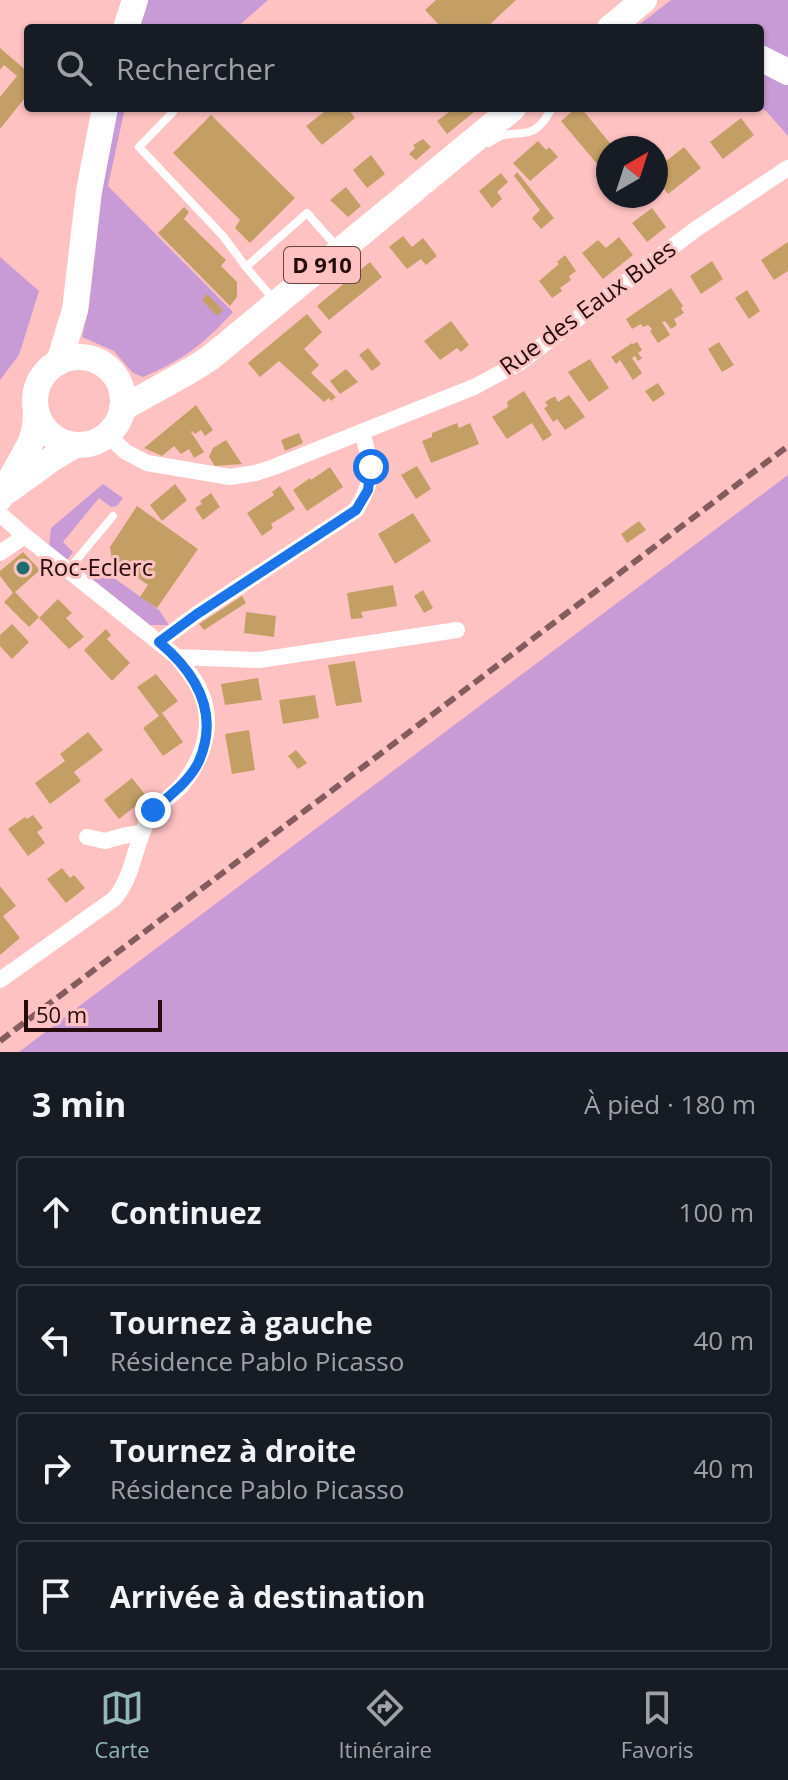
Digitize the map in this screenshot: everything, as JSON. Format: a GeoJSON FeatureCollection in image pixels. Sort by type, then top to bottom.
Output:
{"type":"FeatureCollection","features":[{"type":"Feature","properties":{"kind":"main road"},"geometry":{"type":"LineString","coordinates":[[124,24],[126,0]]}},
{"type":"Feature","properties":{"kind":"main road"},"geometry":{"type":"LineString","coordinates":[[126,24],[135,0]]}},
{"type":"Feature","properties":{"kind":"main road"},"geometry":{"type":"LineString","coordinates":[[615,24],[644,0]]}},
{"type":"Feature","properties":{"kind":"main road"},"geometry":{"type":"LineString","coordinates":[[764,60],[788,72]]}},
{"type":"Feature","properties":{"kind":"main road"},"geometry":{"type":"LineString","coordinates":[[59,362],[75,310],[89,191],[104,112]]}},
{"type":"Feature","properties":{"kind":"main road","name":"D 910"},"geometry":{"type":"LineString","coordinates":[[122,409],[200,365],[508,112]]}},
{"type":"Feature","properties":{"kind":"main road"},"geometry":{"type":"LineString","coordinates":[[1,500],[31,442],[35,428],[36,392],[44,374],[70,358],[94,361],[114,375],[123,397],[117,423],[107,435],[86,445],[54,438],[39,421],[36,411]]}},
{"type":"Feature","properties":{"kind":"main road"},"geometry":{"type":"LineString","coordinates":[[1,500],[53,458],[75,445]]}},
{"type":"Feature","properties":{"kind":"street","name":"Rue des Eaux Bues"},"geometry":{"type":"LineString","coordinates":[[107,435],[142,462],[230,477],[274,467],[474,387],[519,363],[696,229],[788,168]]}},
{"type":"Feature","properties":{"kind":"street"},"geometry":{"type":"LineString","coordinates":[[159,642],[356,510],[368,490],[371,467],[362,432]]}},
{"type":"Feature","properties":{"kind":"street"},"geometry":{"type":"LineString","coordinates":[[0,980],[121,891],[128,878],[140,833],[153,810],[180,787],[198,762],[207,730],[205,704],[194,680],[177,657],[25,536],[1,500]]}},
{"type":"Feature","properties":{"kind":"street"},"geometry":{"type":"LineString","coordinates":[[0,553],[25,536]]}},
{"type":"Feature","properties":{"kind":"street"},"geometry":{"type":"LineString","coordinates":[[177,657],[259,660],[457,630]]}},
{"type":"Feature","properties":{"kind":"street"},"geometry":{"type":"LineString","coordinates":[[87,837],[105,841],[140,833]]}},
{"type":"Feature","properties":{"kind":"lane"},"geometry":{"type":"LineString","coordinates":[[173,112],[139,147],[223,236],[277,303]]}},
{"type":"Feature","properties":{"kind":"lane"},"geometry":{"type":"LineString","coordinates":[[433,175],[500,136],[526,134],[534,130],[549,112]]}},
{"type":"Feature","properties":{"kind":"lane"},"geometry":{"type":"LineString","coordinates":[[246,267],[307,213],[341,250]]}},
{"type":"Feature","properties":{"kind":"lane"},"geometry":{"type":"LineString","coordinates":[[68,571],[113,516]]}},
{"type":"Feature","properties":{"kind":"shaded area"},"geometry":{"type":"Polygon","coordinates":[[[144,0],[268,0],[241,24],[138,24],[144,0]]]}},
{"type":"Feature","properties":{"kind":"shaded area"},"geometry":{"type":"Polygon","coordinates":[[[671,0],[788,0],[788,65],[764,54],[764,24],[640,24],[671,0]]]}},
{"type":"Feature","properties":{"kind":"shaded area"},"geometry":{"type":"Polygon","coordinates":[[[764,70],[788,81],[788,136],[766,111],[764,70]]]}},
{"type":"Feature","properties":{"kind":"shaded area"},"geometry":{"type":"Polygon","coordinates":[[[116,112],[124,112],[108,186],[233,312],[192,350],[143,377],[133,373],[114,351],[82,337],[89,307],[103,181],[116,112]]]}},
{"type":"Feature","properties":{"kind":"shaded area"},"geometry":{"type":"Polygon","coordinates":[[[0,257],[39,291],[19,355],[0,380],[0,257]]]}},
{"type":"Feature","properties":{"kind":"shaded area"},"geometry":{"type":"Polygon","coordinates":[[[788,475],[788,1052],[19,1052],[82,1004],[788,475]]]}},
{"type":"Feature","properties":{"kind":"shaded area"},"geometry":{"type":"Polygon","coordinates":[[[103,484],[123,498],[117,506],[111,507],[99,498],[63,542],[73,552],[68,559],[64,559],[49,546],[51,528],[103,484]]]}},
{"type":"Feature","properties":{"kind":"shaded area"},"geometry":{"type":"Polygon","coordinates":[[[85,567],[94,574],[100,568],[159,610],[169,625],[150,625],[82,571],[85,567]]]}},
{"type":"Feature","properties":{"kind":"building"},"geometry":{"type":"Polygon","coordinates":[[[436,0],[516,0],[490,24],[438,24],[425,10],[436,0]]]}},
{"type":"Feature","properties":{"kind":"building"},"geometry":{"type":"Polygon","coordinates":[[[0,48],[24,69],[24,99],[0,129],[0,97],[17,76],[4,65],[0,70],[0,48]]]}},
{"type":"Feature","properties":{"kind":"building"},"geometry":{"type":"Polygon","coordinates":[[[324,112],[350,112],[355,118],[322,145],[306,126],[324,112]]]}},
{"type":"Feature","properties":{"kind":"building"},"geometry":{"type":"Polygon","coordinates":[[[449,112],[474,112],[447,134],[437,121],[449,112]]]}},
{"type":"Feature","properties":{"kind":"building"},"geometry":{"type":"Polygon","coordinates":[[[571,112],[584,112],[604,136],[596,136],[596,163],[561,121],[571,112]]]}},
{"type":"Feature","properties":{"kind":"building"},"geometry":{"type":"Polygon","coordinates":[[[211,115],[295,198],[250,243],[235,228],[240,220],[173,153],[211,115]]]}},
{"type":"Feature","properties":{"kind":"building"},"geometry":{"type":"Polygon","coordinates":[[[741,118],[754,135],[723,159],[710,142],[741,118]]]}},
{"type":"Feature","properties":{"kind":"building"},"geometry":{"type":"Polygon","coordinates":[[[423,139],[431,147],[416,160],[409,154],[415,148],[413,145],[423,139]]]}},
{"type":"Feature","properties":{"kind":"building"},"geometry":{"type":"Polygon","coordinates":[[[538,141],[558,157],[530,181],[513,163],[538,141]]]}},
{"type":"Feature","properties":{"kind":"building"},"geometry":{"type":"Polygon","coordinates":[[[684,147],[701,168],[668,194],[668,160],[684,147]]]}},
{"type":"Feature","properties":{"kind":"building"},"geometry":{"type":"Polygon","coordinates":[[[371,155],[385,174],[367,188],[353,170],[371,155]]]}},
{"type":"Feature","properties":{"kind":"building"},"geometry":{"type":"Polygon","coordinates":[[[517,172],[554,218],[541,229],[532,218],[540,210],[514,176],[517,172]]]}},
{"type":"Feature","properties":{"kind":"building"},"geometry":{"type":"Polygon","coordinates":[[[501,173],[508,182],[497,192],[502,199],[492,208],[479,191],[501,173]]]}},
{"type":"Feature","properties":{"kind":"building"},"geometry":{"type":"Polygon","coordinates":[[[346,187],[361,206],[348,217],[330,200],[346,187]]]}},
{"type":"Feature","properties":{"kind":"building"},"geometry":{"type":"Polygon","coordinates":[[[184,207],[189,212],[184,219],[226,260],[221,266],[237,282],[237,297],[230,306],[158,233],[184,207]]]}},
{"type":"Feature","properties":{"kind":"building"},"geometry":{"type":"Polygon","coordinates":[[[652,208],[666,227],[647,242],[632,223],[652,208]]]}},
{"type":"Feature","properties":{"kind":"building"},"geometry":{"type":"Polygon","coordinates":[[[403,236],[412,247],[423,238],[437,256],[426,265],[421,259],[407,269],[389,247],[403,236]]]}},
{"type":"Feature","properties":{"kind":"building"},"geometry":{"type":"Polygon","coordinates":[[[619,237],[633,255],[603,279],[582,253],[598,240],[606,248],[619,237]]]}},
{"type":"Feature","properties":{"kind":"building"},"geometry":{"type":"Polygon","coordinates":[[[788,242],[788,271],[774,280],[761,260],[788,242]]]}},
{"type":"Feature","properties":{"kind":"building"},"geometry":{"type":"Polygon","coordinates":[[[565,255],[576,271],[569,276],[571,280],[560,288],[562,291],[552,298],[539,281],[565,255]]]}},
{"type":"Feature","properties":{"kind":"building"},"geometry":{"type":"Polygon","coordinates":[[[712,261],[723,279],[701,294],[690,276],[712,261]]]}},
{"type":"Feature","properties":{"kind":"building"},"geometry":{"type":"Polygon","coordinates":[[[370,262],[382,277],[329,320],[317,306],[370,262]]]}},
{"type":"Feature","properties":{"kind":"building"},"geometry":{"type":"Polygon","coordinates":[[[671,288],[684,313],[674,319],[677,325],[671,329],[665,321],[662,322],[670,335],[658,343],[648,325],[643,327],[641,324],[632,329],[626,319],[671,288]]]}},
{"type":"Feature","properties":{"kind":"building"},"geometry":{"type":"Polygon","coordinates":[[[747,290],[760,311],[749,319],[735,298],[747,290]]]}},
{"type":"Feature","properties":{"kind":"building"},"geometry":{"type":"Polygon","coordinates":[[[207,294],[223,310],[217,316],[202,300],[207,294]]]}},
{"type":"Feature","properties":{"kind":"building"},"geometry":{"type":"Polygon","coordinates":[[[307,314],[322,332],[304,349],[319,365],[311,373],[336,397],[331,401],[329,398],[324,402],[279,361],[260,377],[248,363],[307,314]]]}},
{"type":"Feature","properties":{"kind":"building"},"geometry":{"type":"Polygon","coordinates":[[[451,321],[469,345],[461,352],[457,348],[440,360],[424,341],[451,321]]]}},
{"type":"Feature","properties":{"kind":"building"},"geometry":{"type":"Polygon","coordinates":[[[637,342],[642,358],[638,361],[635,356],[632,358],[642,373],[633,380],[620,360],[616,364],[611,357],[637,342]]]}},
{"type":"Feature","properties":{"kind":"building"},"geometry":{"type":"Polygon","coordinates":[[[719,342],[734,365],[722,372],[708,349],[719,342]]]}},
{"type":"Feature","properties":{"kind":"building"},"geometry":{"type":"Polygon","coordinates":[[[368,348],[381,364],[372,371],[359,355],[368,348]]]}},
{"type":"Feature","properties":{"kind":"building"},"geometry":{"type":"Polygon","coordinates":[[[590,359],[609,388],[589,402],[568,372],[590,359]]]}},
{"type":"Feature","properties":{"kind":"building"},"geometry":{"type":"Polygon","coordinates":[[[346,369],[358,382],[340,394],[330,381],[346,369]]]}},
{"type":"Feature","properties":{"kind":"building"},"geometry":{"type":"Polygon","coordinates":[[[658,383],[665,394],[653,402],[645,391],[658,383]]]}},
{"type":"Feature","properties":{"kind":"building"},"geometry":{"type":"Polygon","coordinates":[[[524,391],[552,435],[543,441],[532,423],[507,439],[492,417],[524,391]]]}},
{"type":"Feature","properties":{"kind":"building"},"geometry":{"type":"Polygon","coordinates":[[[569,395],[585,417],[565,430],[557,419],[553,422],[544,408],[548,406],[545,402],[555,396],[558,402],[569,395]]]}},
{"type":"Feature","properties":{"kind":"building"},"geometry":{"type":"Polygon","coordinates":[[[196,405],[213,430],[205,436],[201,430],[195,434],[191,432],[204,452],[194,458],[189,449],[181,454],[174,446],[162,456],[144,448],[196,405]]]}},
{"type":"Feature","properties":{"kind":"building"},"geometry":{"type":"Polygon","coordinates":[[[457,423],[459,428],[470,423],[479,444],[431,463],[422,441],[432,437],[432,433],[457,423]]]}},
{"type":"Feature","properties":{"kind":"building"},"geometry":{"type":"Polygon","coordinates":[[[299,433],[303,443],[285,451],[281,440],[299,433]]]}},
{"type":"Feature","properties":{"kind":"building"},"geometry":{"type":"Polygon","coordinates":[[[226,440],[242,464],[215,466],[209,457],[213,448],[226,440]]]}},
{"type":"Feature","properties":{"kind":"building"},"geometry":{"type":"Polygon","coordinates":[[[417,466],[431,489],[416,499],[401,475],[417,466]]]}},
{"type":"Feature","properties":{"kind":"building"},"geometry":{"type":"Polygon","coordinates":[[[330,467],[343,487],[307,511],[293,490],[330,467]]]}},
{"type":"Feature","properties":{"kind":"building"},"geometry":{"type":"Polygon","coordinates":[[[175,484],[187,500],[162,521],[150,505],[175,484]]]}},
{"type":"Feature","properties":{"kind":"building"},"geometry":{"type":"Polygon","coordinates":[[[280,486],[295,509],[271,524],[273,528],[262,536],[247,513],[274,495],[272,492],[280,486]]]}},
{"type":"Feature","properties":{"kind":"building"},"geometry":{"type":"Polygon","coordinates":[[[211,493],[220,507],[203,520],[195,508],[211,493]]]}},
{"type":"Feature","properties":{"kind":"building"},"geometry":{"type":"Polygon","coordinates":[[[137,506],[198,549],[157,608],[140,597],[148,585],[112,560],[110,547],[137,506]]]}},
{"type":"Feature","properties":{"kind":"building"},"geometry":{"type":"Polygon","coordinates":[[[413,513],[431,541],[395,564],[378,534],[413,513]]]}},
{"type":"Feature","properties":{"kind":"building"},"geometry":{"type":"Polygon","coordinates":[[[639,521],[646,530],[627,543],[621,534],[639,521]]]}},
{"type":"Feature","properties":{"kind":"building"},"geometry":{"type":"Polygon","coordinates":[[[23,552],[40,570],[15,592],[39,617],[29,627],[4,602],[13,593],[0,576],[0,571],[23,552]]]}},
{"type":"Feature","properties":{"kind":"building"},"geometry":{"type":"Polygon","coordinates":[[[393,585],[397,606],[361,612],[363,618],[351,619],[347,593],[393,585]]]}},
{"type":"Feature","properties":{"kind":"building"},"geometry":{"type":"Polygon","coordinates":[[[423,590],[433,608],[424,613],[414,596],[423,590]]]}},
{"type":"Feature","properties":{"kind":"building"},"geometry":{"type":"Polygon","coordinates":[[[242,596],[246,603],[204,630],[199,624],[242,596]]]}},
{"type":"Feature","properties":{"kind":"building"},"geometry":{"type":"Polygon","coordinates":[[[58,599],[72,613],[66,618],[84,637],[69,649],[39,618],[58,599]]]}},
{"type":"Feature","properties":{"kind":"building"},"geometry":{"type":"Polygon","coordinates":[[[246,612],[276,616],[274,637],[244,633],[246,612]]]}},
{"type":"Feature","properties":{"kind":"building"},"geometry":{"type":"Polygon","coordinates":[[[12,624],[29,642],[12,659],[0,646],[0,635],[12,624]]]}},
{"type":"Feature","properties":{"kind":"building"},"geometry":{"type":"Polygon","coordinates":[[[106,629],[111,635],[107,639],[130,663],[112,681],[84,650],[106,629]]]}},
{"type":"Feature","properties":{"kind":"building"},"geometry":{"type":"Polygon","coordinates":[[[355,661],[362,702],[336,706],[328,665],[355,661]]]}},
{"type":"Feature","properties":{"kind":"building"},"geometry":{"type":"Polygon","coordinates":[[[156,674],[178,701],[162,713],[183,742],[163,756],[143,728],[159,716],[137,687],[156,674]]]}},
{"type":"Feature","properties":{"kind":"building"},"geometry":{"type":"Polygon","coordinates":[[[258,678],[262,700],[225,705],[221,684],[258,678]]]}},
{"type":"Feature","properties":{"kind":"building"},"geometry":{"type":"Polygon","coordinates":[[[315,695],[319,718],[283,724],[279,700],[315,695]]]}},
{"type":"Feature","properties":{"kind":"building"},"geometry":{"type":"Polygon","coordinates":[[[249,730],[255,770],[232,774],[225,734],[249,730]]]}},
{"type":"Feature","properties":{"kind":"building"},"geometry":{"type":"Polygon","coordinates":[[[88,732],[103,750],[74,772],[81,781],[50,804],[35,783],[65,761],[60,754],[88,732]]]}},
{"type":"Feature","properties":{"kind":"building"},"geometry":{"type":"Polygon","coordinates":[[[296,750],[307,763],[298,769],[288,756],[296,750]]]}},
{"type":"Feature","properties":{"kind":"building"},"geometry":{"type":"Polygon","coordinates":[[[132,778],[147,797],[119,819],[104,800],[132,778]]]}},
{"type":"Feature","properties":{"kind":"building"},"geometry":{"type":"Polygon","coordinates":[[[33,815],[43,828],[37,832],[45,843],[28,856],[8,829],[33,815]]]}},
{"type":"Feature","properties":{"kind":"building"},"geometry":{"type":"Polygon","coordinates":[[[62,868],[70,878],[74,875],[85,888],[66,903],[47,879],[62,868]]]}},
{"type":"Feature","properties":{"kind":"building"},"geometry":{"type":"Polygon","coordinates":[[[0,886],[16,906],[3,916],[20,938],[0,955],[0,886]]]}},
{"type":"Feature","properties":{"kind":"railway"},"geometry":{"type":"LineString","coordinates":[[0,1041],[788,446]]}},
{"type":"Feature","properties":{"kind":"place","name":"Roc-Eclerc"},"geometry":{"type":"Point","coordinates":[23,568]}},
{"type":"Feature","properties":{"kind":"route"},"geometry":{"type":"LineString","coordinates":[[153,810],[180,787],[198,762],[207,730],[205,704],[194,680],[177,657],[159,642],[356,510],[368,490],[371,467]]}}]}
